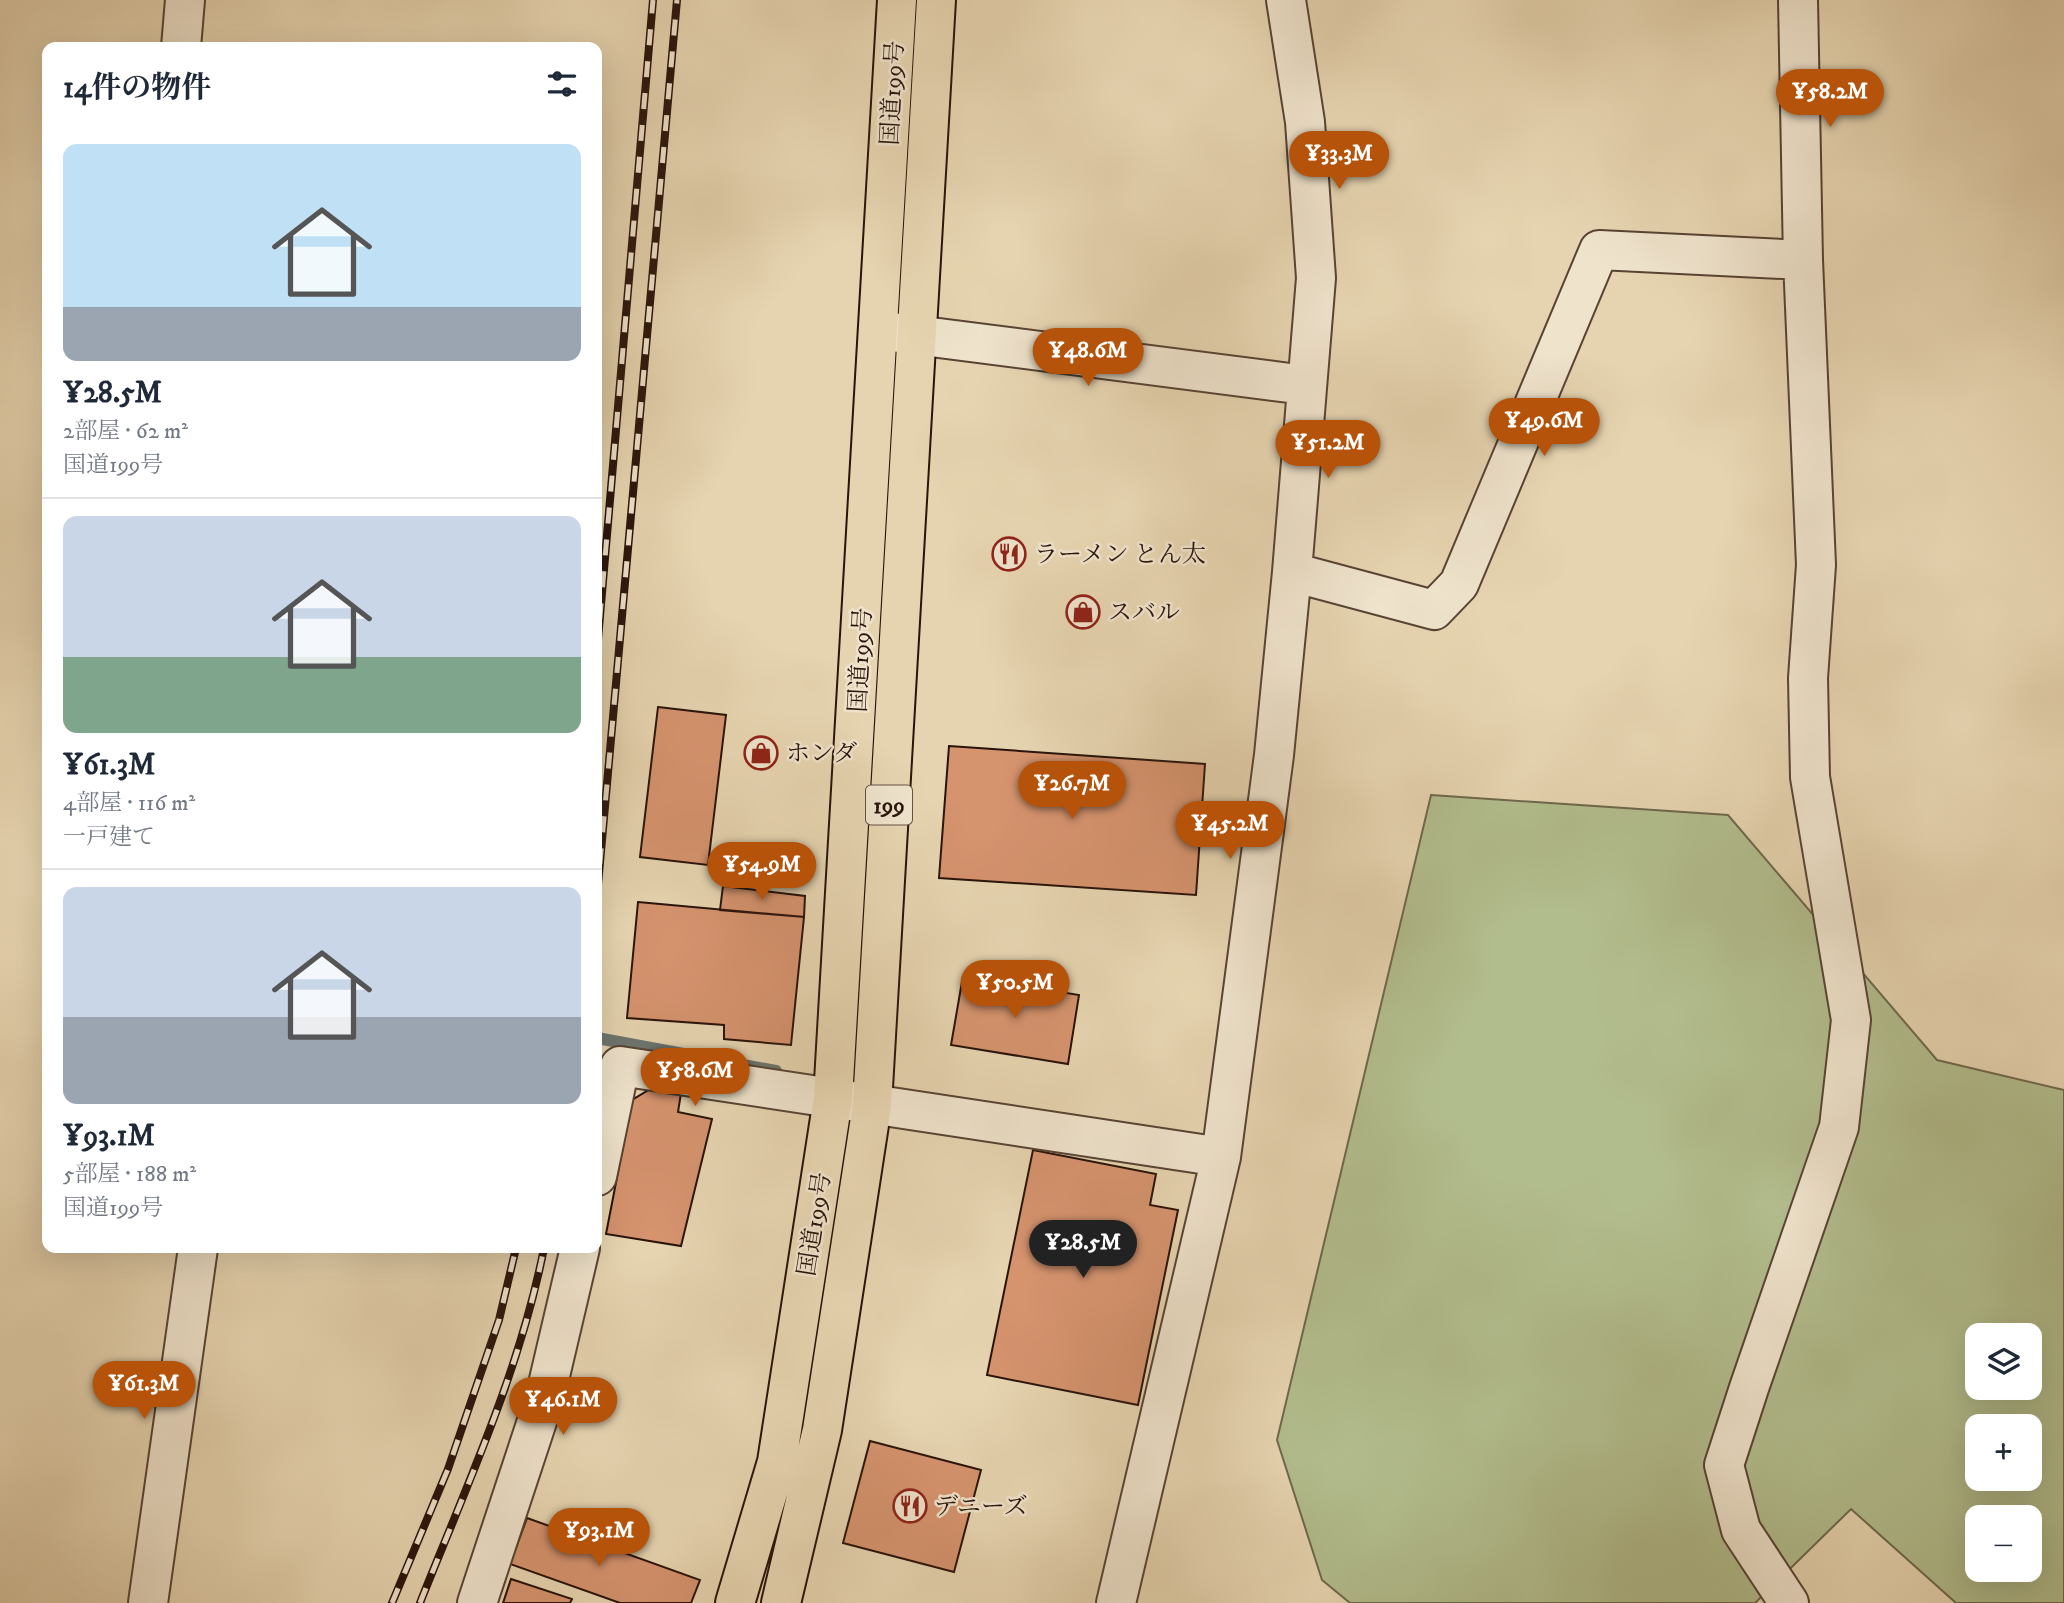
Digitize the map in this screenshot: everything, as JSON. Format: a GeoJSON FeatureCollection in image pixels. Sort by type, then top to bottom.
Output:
{"type":"FeatureCollection","features":[{"type":"Feature","properties":{"kind":"highway","name":"国道199号"},"geometry":{"type":"LineString","coordinates":[[781,1603],[822,1430],[872,1105],[898,334],[897,0]]}},
{"type":"Feature","properties":{"kind":"highway","name":"国道199号"},"geometry":{"type":"LineString","coordinates":[[735,1603],[777,1462],[833,1099],[898,334],[936,0]]}},
{"type":"Feature","properties":{"kind":"street"},"geometry":{"type":"LineString","coordinates":[[182,42],[186,0]]}},
{"type":"Feature","properties":{"kind":"street"},"geometry":{"type":"LineString","coordinates":[[1116,1603],[1221,1157],[1274,755],[1316,278],[1305,122],[1286,0]]}},
{"type":"Feature","properties":{"kind":"street"},"geometry":{"type":"LineString","coordinates":[[1789,1603],[1741,1530],[1724,1465],[1839,1126],[1851,1020],[1810,777],[1808,678],[1816,565],[1803,260],[1798,0]]}},
{"type":"Feature","properties":{"kind":"street"},"geometry":{"type":"LineString","coordinates":[[1292,572],[1434,610],[1459,584],[1599,250],[1803,260]]}},
{"type":"Feature","properties":{"kind":"street"},"geometry":{"type":"LineString","coordinates":[[898,334],[1305,385]]}},
{"type":"Feature","properties":{"kind":"street"},"geometry":{"type":"LineString","coordinates":[[602,1152],[620,1066],[1221,1157]]}},
{"type":"Feature","properties":{"kind":"street"},"geometry":{"type":"LineString","coordinates":[[148,1603],[197,1253]]}},
{"type":"Feature","properties":{"kind":"street"},"geometry":{"type":"LineString","coordinates":[[477,1603],[545,1396],[579,1253]]}},
{"type":"Feature","properties":{"kind":"green space"},"geometry":{"type":"Polygon","coordinates":[[[1431,795],[1728,815],[1937,1060],[2064,1090],[2064,1603],[1956,1603],[1851,1509],[1755,1603],[1350,1603],[1322,1580],[1277,1440],[1431,795]]]}},
{"type":"Feature","properties":{"kind":"building"},"geometry":{"type":"Polygon","coordinates":[[[658,707],[726,715],[708,865],[640,857],[658,707]]]}},
{"type":"Feature","properties":{"kind":"building"},"geometry":{"type":"Polygon","coordinates":[[[949,746],[1205,764],[1196,895],[939,878],[949,746]]]}},
{"type":"Feature","properties":{"kind":"building"},"geometry":{"type":"Polygon","coordinates":[[[723,886],[805,896],[804,917],[720,910],[723,886]]]}},
{"type":"Feature","properties":{"kind":"building"},"geometry":{"type":"Polygon","coordinates":[[[638,902],[804,917],[791,1045],[724,1039],[724,1025],[627,1018],[638,902]]]}},
{"type":"Feature","properties":{"kind":"building"},"geometry":{"type":"Polygon","coordinates":[[[963,976],[1079,995],[1068,1064],[951,1045],[963,976]]]}},
{"type":"Feature","properties":{"kind":"building"},"geometry":{"type":"Polygon","coordinates":[[[652,1088],[681,1093],[678,1112],[712,1119],[681,1246],[606,1234],[632,1100],[652,1088]]]}},
{"type":"Feature","properties":{"kind":"building"},"geometry":{"type":"Polygon","coordinates":[[[1033,1150],[1156,1174],[1150,1205],[1178,1210],[1138,1405],[987,1375],[1033,1150]]]}},
{"type":"Feature","properties":{"kind":"building"},"geometry":{"type":"Polygon","coordinates":[[[870,1441],[981,1470],[954,1572],[843,1543],[870,1441]]]}},
{"type":"Feature","properties":{"kind":"building"},"geometry":{"type":"Polygon","coordinates":[[[527,1518],[700,1580],[691,1603],[620,1603],[510,1564],[527,1518]]]}},
{"type":"Feature","properties":{"kind":"building"},"geometry":{"type":"Polygon","coordinates":[[[511,1579],[572,1599],[570,1603],[503,1603],[511,1579]]]}},
{"type":"Feature","properties":{"kind":"waterway"},"geometry":{"type":"LineString","coordinates":[[602,1039],[776,1071]]}},
{"type":"Feature","properties":{"kind":"railway"},"geometry":{"type":"LineString","coordinates":[[602,593],[653,0]]}},
{"type":"Feature","properties":{"kind":"railway"},"geometry":{"type":"LineString","coordinates":[[602,840],[677,0]]}},
{"type":"Feature","properties":{"kind":"railway"},"geometry":{"type":"LineString","coordinates":[[392,1603],[448,1469],[499,1320],[515,1253]]}},
{"type":"Feature","properties":{"kind":"railway"},"geometry":{"type":"LineString","coordinates":[[420,1603],[506,1384],[534,1294],[543,1253]]}},
{"type":"Feature","properties":{"kind":"place","name":"ラーメン とん太"},"geometry":{"type":"Point","coordinates":[1009,554]}},
{"type":"Feature","properties":{"kind":"place","name":"スバル"},"geometry":{"type":"Point","coordinates":[1083,612]}},
{"type":"Feature","properties":{"kind":"place","name":"ホンダ"},"geometry":{"type":"Point","coordinates":[761,753]}},
{"type":"Feature","properties":{"kind":"place","name":"デニーズ"},"geometry":{"type":"Point","coordinates":[910,1506]}}]}
